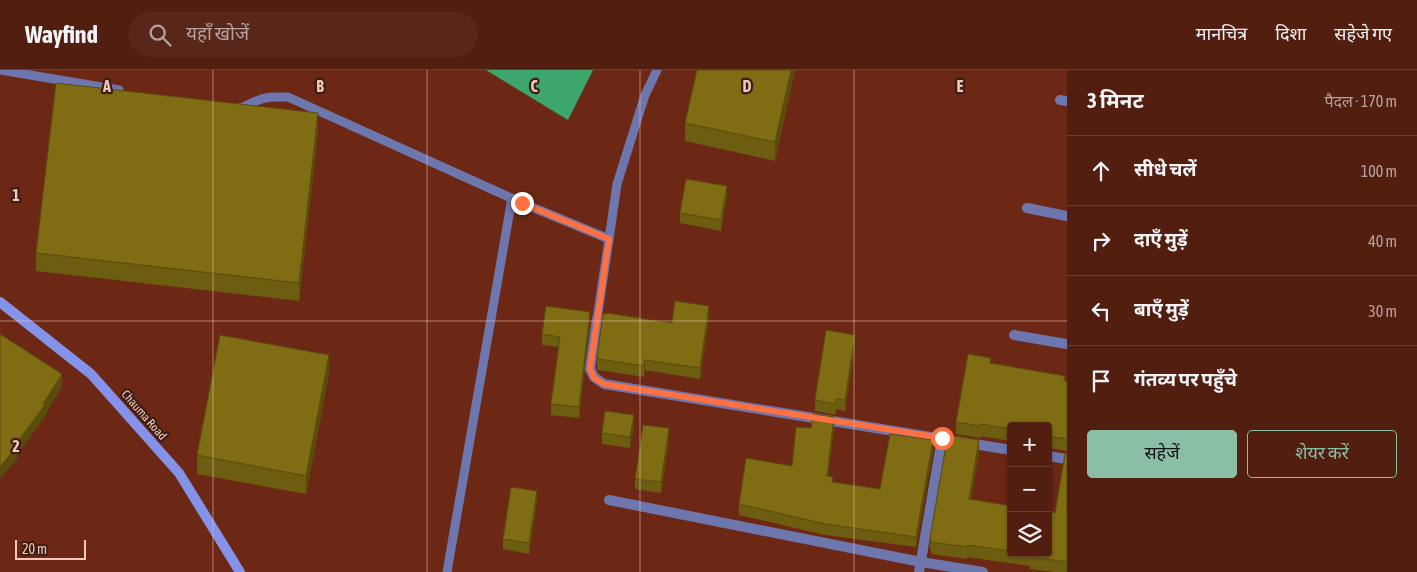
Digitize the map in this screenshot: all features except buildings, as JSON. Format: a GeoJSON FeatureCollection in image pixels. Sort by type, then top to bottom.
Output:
{"type":"FeatureCollection","features":[{"type":"Feature","properties":{"kind":"street"},"geometry":{"type":"LineString","coordinates":[[1027,208],[1067,216]]}},
{"type":"Feature","properties":{"kind":"street","name":"Chauma Road"},"geometry":{"type":"LineString","coordinates":[[0,302],[91,374],[178,473],[240,572]]}},
{"type":"Feature","properties":{"kind":"street"},"geometry":{"type":"LineString","coordinates":[[597,319],[590,369],[594,378],[604,384],[1007,449]]}},
{"type":"Feature","properties":{"kind":"street"},"geometry":{"type":"LineString","coordinates":[[1014,335],[1067,344]]}},
{"type":"Feature","properties":{"kind":"street"},"geometry":{"type":"LineString","coordinates":[[920,567],[942,438]]}},
{"type":"Feature","properties":{"kind":"street"},"geometry":{"type":"LineString","coordinates":[[1052,457],[1067,459]]}},
{"type":"Feature","properties":{"kind":"street"},"geometry":{"type":"LineString","coordinates":[[609,500],[920,567],[983,572]]}},
{"type":"Feature","properties":{"kind":"lane"},"geometry":{"type":"LineString","coordinates":[[1,70],[126,92]]}},
{"type":"Feature","properties":{"kind":"lane"},"geometry":{"type":"LineString","coordinates":[[597,319],[617,184],[645,95],[657,70]]}},
{"type":"Feature","properties":{"kind":"lane"},"geometry":{"type":"LineString","coordinates":[[232,108],[242,108],[258,100],[273,96],[288,97],[512,198],[609,239]]}},
{"type":"Feature","properties":{"kind":"lane"},"geometry":{"type":"LineString","coordinates":[[447,572],[512,198]]}},
{"type":"Feature","properties":{"kind":"shaded area"},"geometry":{"type":"Polygon","coordinates":[[[486,70],[593,70],[568,120],[486,70]]]}},
{"type":"Feature","properties":{"kind":"route"},"geometry":{"type":"LineString","coordinates":[[522,203],[609,239],[590,369],[594,378],[604,384],[942,438]]}}]}
